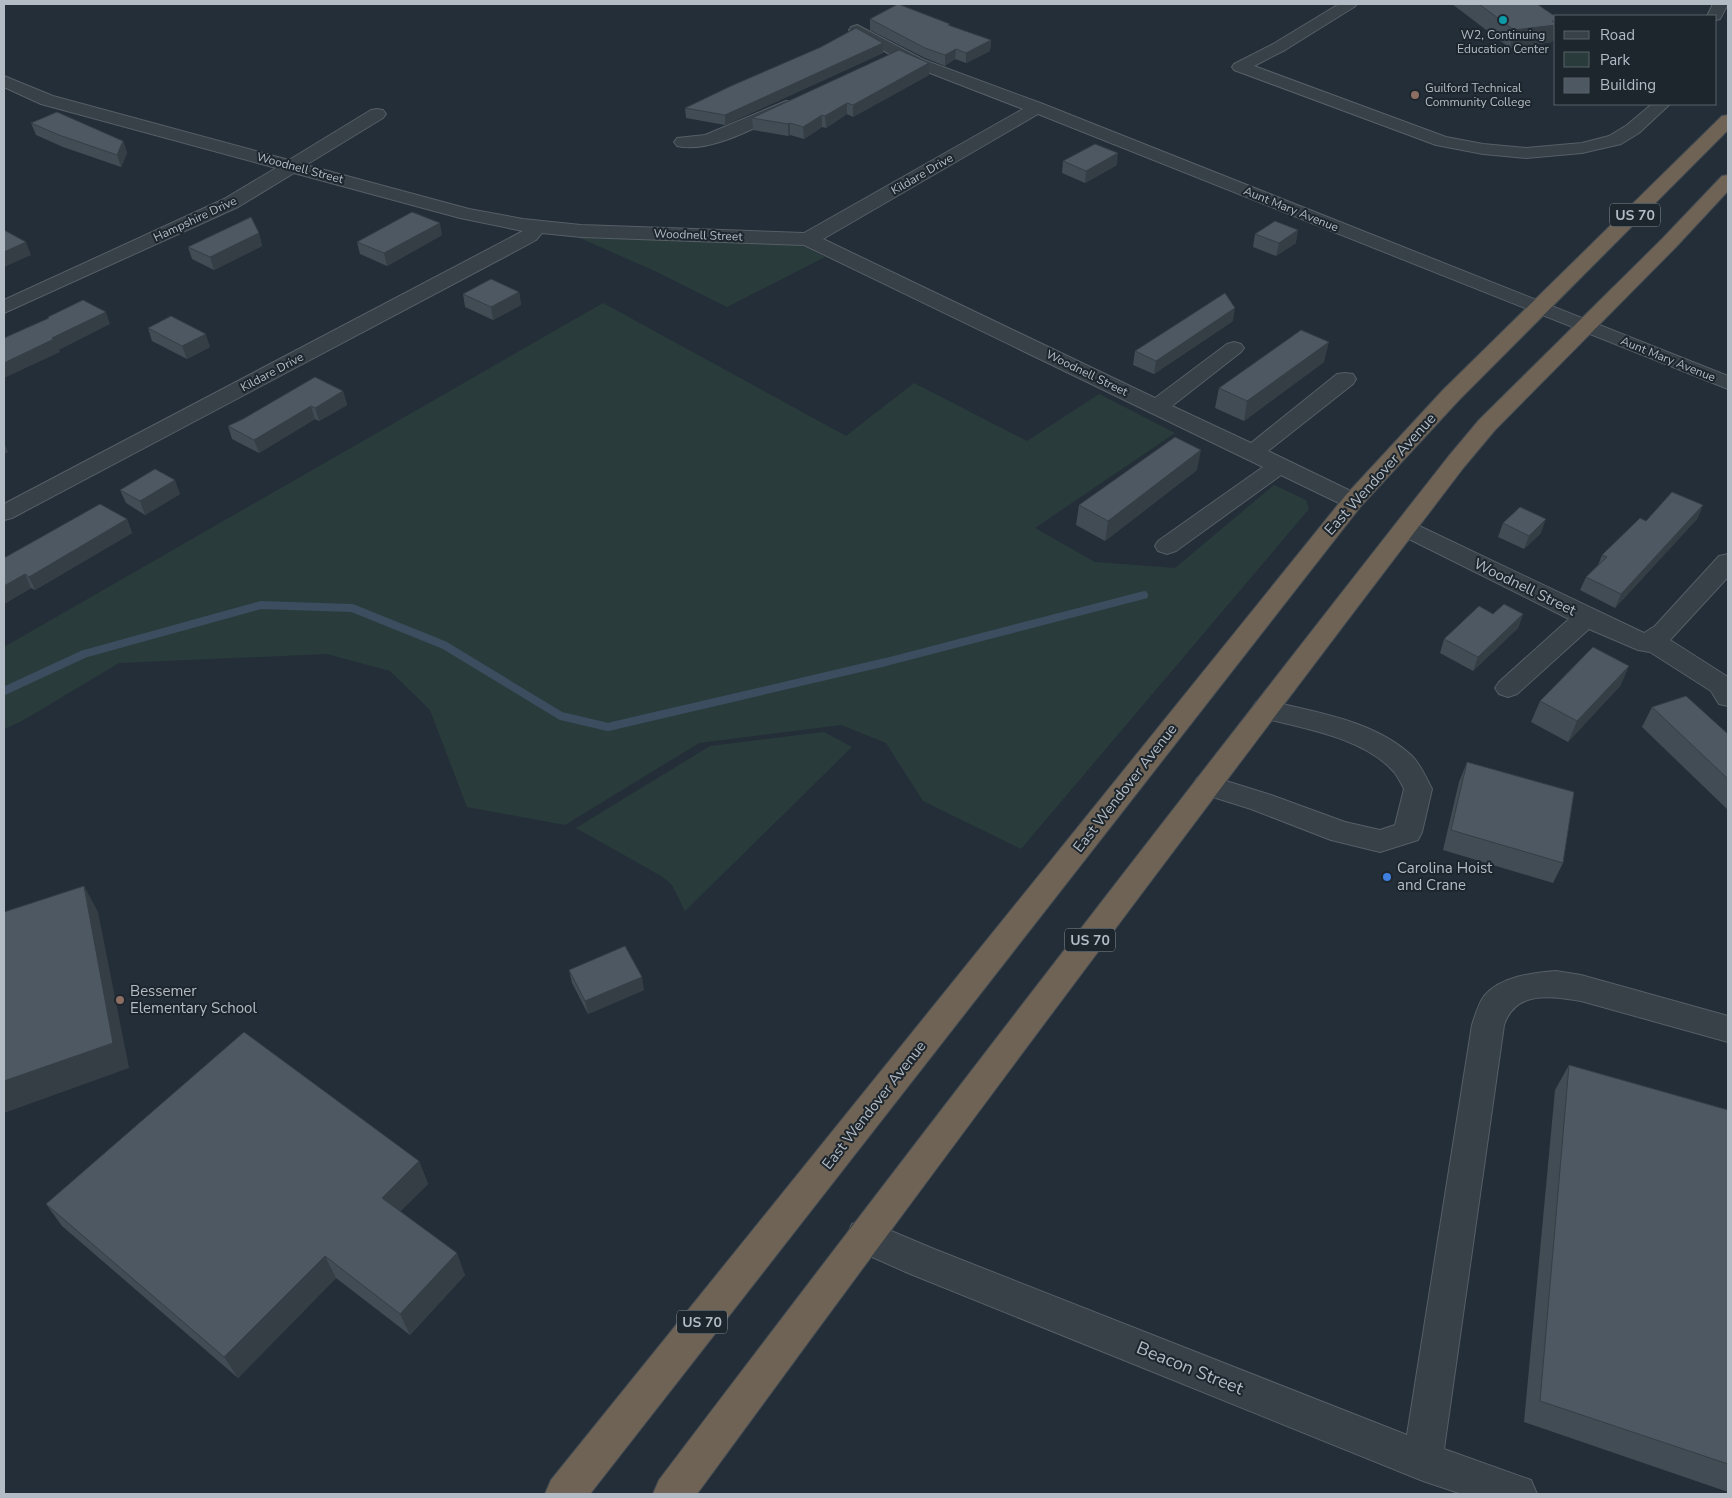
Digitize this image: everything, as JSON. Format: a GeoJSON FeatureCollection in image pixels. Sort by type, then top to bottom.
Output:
{"type":"FeatureCollection","features":[{"type":"Feature","properties":{"kind":"highway","name":"East Wendover Avenue"},"geometry":{"type":"LineString","coordinates":[[565,1494],[1353,501],[1452,394],[1728,120]]}},
{"type":"Feature","properties":{"kind":"highway","name":"US 70"},"geometry":{"type":"LineString","coordinates":[[673,1494],[1207,785],[1487,425],[1728,180]]}},
{"type":"Feature","properties":{"kind":"street"},"geometry":{"type":"LineString","coordinates":[[1349,4],[1279,47],[1240,67],[1442,141],[1483,149],[1526,153],[1582,148],[1615,140],[1633,129],[1661,105]]}},
{"type":"Feature","properties":{"kind":"street","name":"Aunt Mary Avenue"},"geometry":{"type":"LineString","coordinates":[[857,30],[940,73],[1037,108],[1728,383]]}},
{"type":"Feature","properties":{"kind":"street"},"geometry":{"type":"LineString","coordinates":[[881,62],[899,53]]}},
{"type":"Feature","properties":{"kind":"street","name":"Woodnell Street"},"geometry":{"type":"LineString","coordinates":[[4,81],[47,100],[467,214],[537,226],[581,231],[808,239],[1353,501]]}},
{"type":"Feature","properties":{"kind":"street"},"geometry":{"type":"LineString","coordinates":[[684,142],[708,140],[799,100]]}},
{"type":"Feature","properties":{"kind":"street","name":"Kildare Drive"},"geometry":{"type":"LineString","coordinates":[[808,239],[1037,108]]}},
{"type":"Feature","properties":{"kind":"street","name":"Hampshire Drive"},"geometry":{"type":"LineString","coordinates":[[4,306],[231,203],[377,114]]}},
{"type":"Feature","properties":{"kind":"street","name":"Kildare Drive"},"geometry":{"type":"LineString","coordinates":[[4,513],[520,241],[529,236],[537,226]]}},
{"type":"Feature","properties":{"kind":"street"},"geometry":{"type":"LineString","coordinates":[[1157,407],[1234,348]]}},
{"type":"Feature","properties":{"kind":"street"},"geometry":{"type":"LineString","coordinates":[[1252,453],[1345,379]]}},
{"type":"Feature","properties":{"kind":"street"},"geometry":{"type":"LineString","coordinates":[[1167,546],[1279,466]]}},
{"type":"Feature","properties":{"kind":"street","name":"Woodnell Street"},"geometry":{"type":"LineString","coordinates":[[1405,528],[1586,617],[1649,642],[1721,685],[1728,697]]}},
{"type":"Feature","properties":{"kind":"street"},"geometry":{"type":"LineString","coordinates":[[1649,642],[1664,632],[1728,562]]}},
{"type":"Feature","properties":{"kind":"street"},"geometry":{"type":"LineString","coordinates":[[1508,688],[1586,617]]}},
{"type":"Feature","properties":{"kind":"street"},"geometry":{"type":"LineString","coordinates":[[1207,785],[1261,802],[1341,832],[1380,841],[1408,832],[1418,789],[1403,764],[1376,744],[1348,732],[1265,709]]}},
{"type":"Feature","properties":{"kind":"street"},"geometry":{"type":"LineString","coordinates":[[1423,1461],[1488,1025],[1495,1006],[1509,994],[1529,986],[1556,984],[1581,988],[1728,1029]]}},
{"type":"Feature","properties":{"kind":"street","name":"Beacon Street"},"geometry":{"type":"LineString","coordinates":[[866,1236],[920,1261],[1423,1461],[1517,1494]]}},
{"type":"Feature","properties":{"kind":"green space"},"geometry":{"type":"Polygon","coordinates":[[[580,238],[780,242],[805,247],[825,257],[727,307],[657,272],[580,238]]]}},
{"type":"Feature","properties":{"kind":"green space"},"geometry":{"type":"Polygon","coordinates":[[[603,303],[846,436],[914,383],[1027,441],[1099,394],[1175,433],[1035,528],[1095,562],[1175,568],[1274,485],[1306,500],[1309,509],[1021,849],[923,801],[886,743],[841,725],[699,743],[565,825],[467,807],[430,710],[390,671],[327,654],[119,663],[22,721],[4,729],[4,647],[603,303]]]}},
{"type":"Feature","properties":{"kind":"green space"},"geometry":{"type":"Polygon","coordinates":[[[824,732],[852,747],[685,911],[672,885],[663,877],[576,828],[710,746],[824,732]]]}},
{"type":"Feature","properties":{"kind":"building"},"geometry":{"type":"Polygon","coordinates":[[[898,4],[950,24],[948,25],[991,40],[966,53],[956,49],[945,55],[925,48],[870,19],[898,4]]]}},
{"type":"Feature","properties":{"kind":"building"},"geometry":{"type":"Polygon","coordinates":[[[1479,4],[1537,4],[1554,16],[1554,21],[1552,21],[1554,25],[1514,30],[1479,4]]]}},
{"type":"Feature","properties":{"kind":"building"},"geometry":{"type":"Polygon","coordinates":[[[856,28],[883,43],[725,115],[685,108],[821,47],[856,28]]]}},
{"type":"Feature","properties":{"kind":"building"},"geometry":{"type":"Polygon","coordinates":[[[899,50],[929,63],[853,105],[847,103],[803,127],[790,123],[752,118],[899,50]]]}},
{"type":"Feature","properties":{"kind":"building"},"geometry":{"type":"Polygon","coordinates":[[[57,112],[123,141],[117,155],[31,123],[57,112]]]}},
{"type":"Feature","properties":{"kind":"building"},"geometry":{"type":"Polygon","coordinates":[[[1095,144],[1118,153],[1086,171],[1063,161],[1095,144]]]}},
{"type":"Feature","properties":{"kind":"building"},"geometry":{"type":"Polygon","coordinates":[[[412,212],[440,223],[384,253],[357,242],[412,212]]]}},
{"type":"Feature","properties":{"kind":"building"},"geometry":{"type":"Polygon","coordinates":[[[251,217],[259,233],[210,257],[188,247],[251,217]]]}},
{"type":"Feature","properties":{"kind":"building"},"geometry":{"type":"Polygon","coordinates":[[[1275,221],[1298,230],[1279,243],[1255,234],[1275,221]]]}},
{"type":"Feature","properties":{"kind":"building"},"geometry":{"type":"Polygon","coordinates":[[[4,230],[26,242],[4,252],[4,230]]]}},
{"type":"Feature","properties":{"kind":"building"},"geometry":{"type":"Polygon","coordinates":[[[491,279],[519,292],[491,307],[463,294],[491,279]]]}},
{"type":"Feature","properties":{"kind":"building"},"geometry":{"type":"Polygon","coordinates":[[[1225,293],[1235,308],[1156,361],[1135,351],[1225,293]]]}},
{"type":"Feature","properties":{"kind":"building"},"geometry":{"type":"Polygon","coordinates":[[[83,300],[106,312],[4,363],[4,338],[83,300]]]}},
{"type":"Feature","properties":{"kind":"building"},"geometry":{"type":"Polygon","coordinates":[[[171,316],[206,334],[182,346],[148,328],[171,316]]]}},
{"type":"Feature","properties":{"kind":"building"},"geometry":{"type":"Polygon","coordinates":[[[1301,330],[1329,342],[1247,401],[1219,388],[1301,330]]]}},
{"type":"Feature","properties":{"kind":"building"},"geometry":{"type":"Polygon","coordinates":[[[315,377],[343,391],[315,408],[311,406],[254,440],[228,426],[243,419],[315,377]]]}},
{"type":"Feature","properties":{"kind":"building"},"geometry":{"type":"Polygon","coordinates":[[[1175,437],[1201,450],[1108,521],[1079,505],[1175,437]]]}},
{"type":"Feature","properties":{"kind":"building"},"geometry":{"type":"Polygon","coordinates":[[[155,469],[175,480],[140,501],[120,490],[155,469]]]}},
{"type":"Feature","properties":{"kind":"building"},"geometry":{"type":"Polygon","coordinates":[[[1672,492],[1703,505],[1621,594],[1586,577],[1607,557],[1602,555],[1640,518],[1646,521],[1672,492]]]}},
{"type":"Feature","properties":{"kind":"building"},"geometry":{"type":"Polygon","coordinates":[[[100,504],[127,519],[29,577],[25,574],[4,586],[4,558],[100,504]]]}},
{"type":"Feature","properties":{"kind":"building"},"geometry":{"type":"Polygon","coordinates":[[[1520,507],[1546,519],[1529,536],[1503,523],[1520,507]]]}},
{"type":"Feature","properties":{"kind":"building"},"geometry":{"type":"Polygon","coordinates":[[[1504,604],[1523,614],[1478,657],[1444,639],[1479,606],[1493,614],[1504,604]]]}},
{"type":"Feature","properties":{"kind":"building"},"geometry":{"type":"Polygon","coordinates":[[[1593,647],[1629,666],[1577,721],[1540,701],[1593,647]]]}},
{"type":"Feature","properties":{"kind":"building"},"geometry":{"type":"Polygon","coordinates":[[[1686,696],[1728,734],[1728,779],[1652,707],[1686,696]]]}},
{"type":"Feature","properties":{"kind":"building"},"geometry":{"type":"Polygon","coordinates":[[[1467,762],[1574,792],[1563,863],[1451,830],[1467,762]]]}},
{"type":"Feature","properties":{"kind":"building"},"geometry":{"type":"Polygon","coordinates":[[[84,886],[113,1043],[4,1081],[4,912],[84,886]]]}},
{"type":"Feature","properties":{"kind":"building"},"geometry":{"type":"Polygon","coordinates":[[[625,946],[642,977],[585,1001],[569,970],[625,946]]]}},
{"type":"Feature","properties":{"kind":"building"},"geometry":{"type":"Polygon","coordinates":[[[244,1032],[419,1161],[382,1198],[457,1253],[400,1314],[325,1256],[224,1357],[46,1204],[244,1032]]]}},
{"type":"Feature","properties":{"kind":"building"},"geometry":{"type":"Polygon","coordinates":[[[1569,1065],[1728,1110],[1728,1464],[1540,1401],[1569,1065]]]}},
{"type":"Feature","properties":{"kind":"waterway"},"geometry":{"type":"LineString","coordinates":[[4,691],[84,654],[261,605],[352,608],[444,645],[561,716],[608,727],[886,662],[1144,595]]}},
{"type":"Feature","properties":{"kind":"place","name":"W2, Continuing Education Center"},"geometry":{"type":"Point","coordinates":[1503,20]}},
{"type":"Feature","properties":{"kind":"place","name":"Guilford Technical Community College"},"geometry":{"type":"Point","coordinates":[1415,95]}},
{"type":"Feature","properties":{"kind":"place","name":"Carolina Hoist and Crane"},"geometry":{"type":"Point","coordinates":[1387,877]}},
{"type":"Feature","properties":{"kind":"place","name":"Bessemer Elementary School"},"geometry":{"type":"Point","coordinates":[120,1000]}}]}
